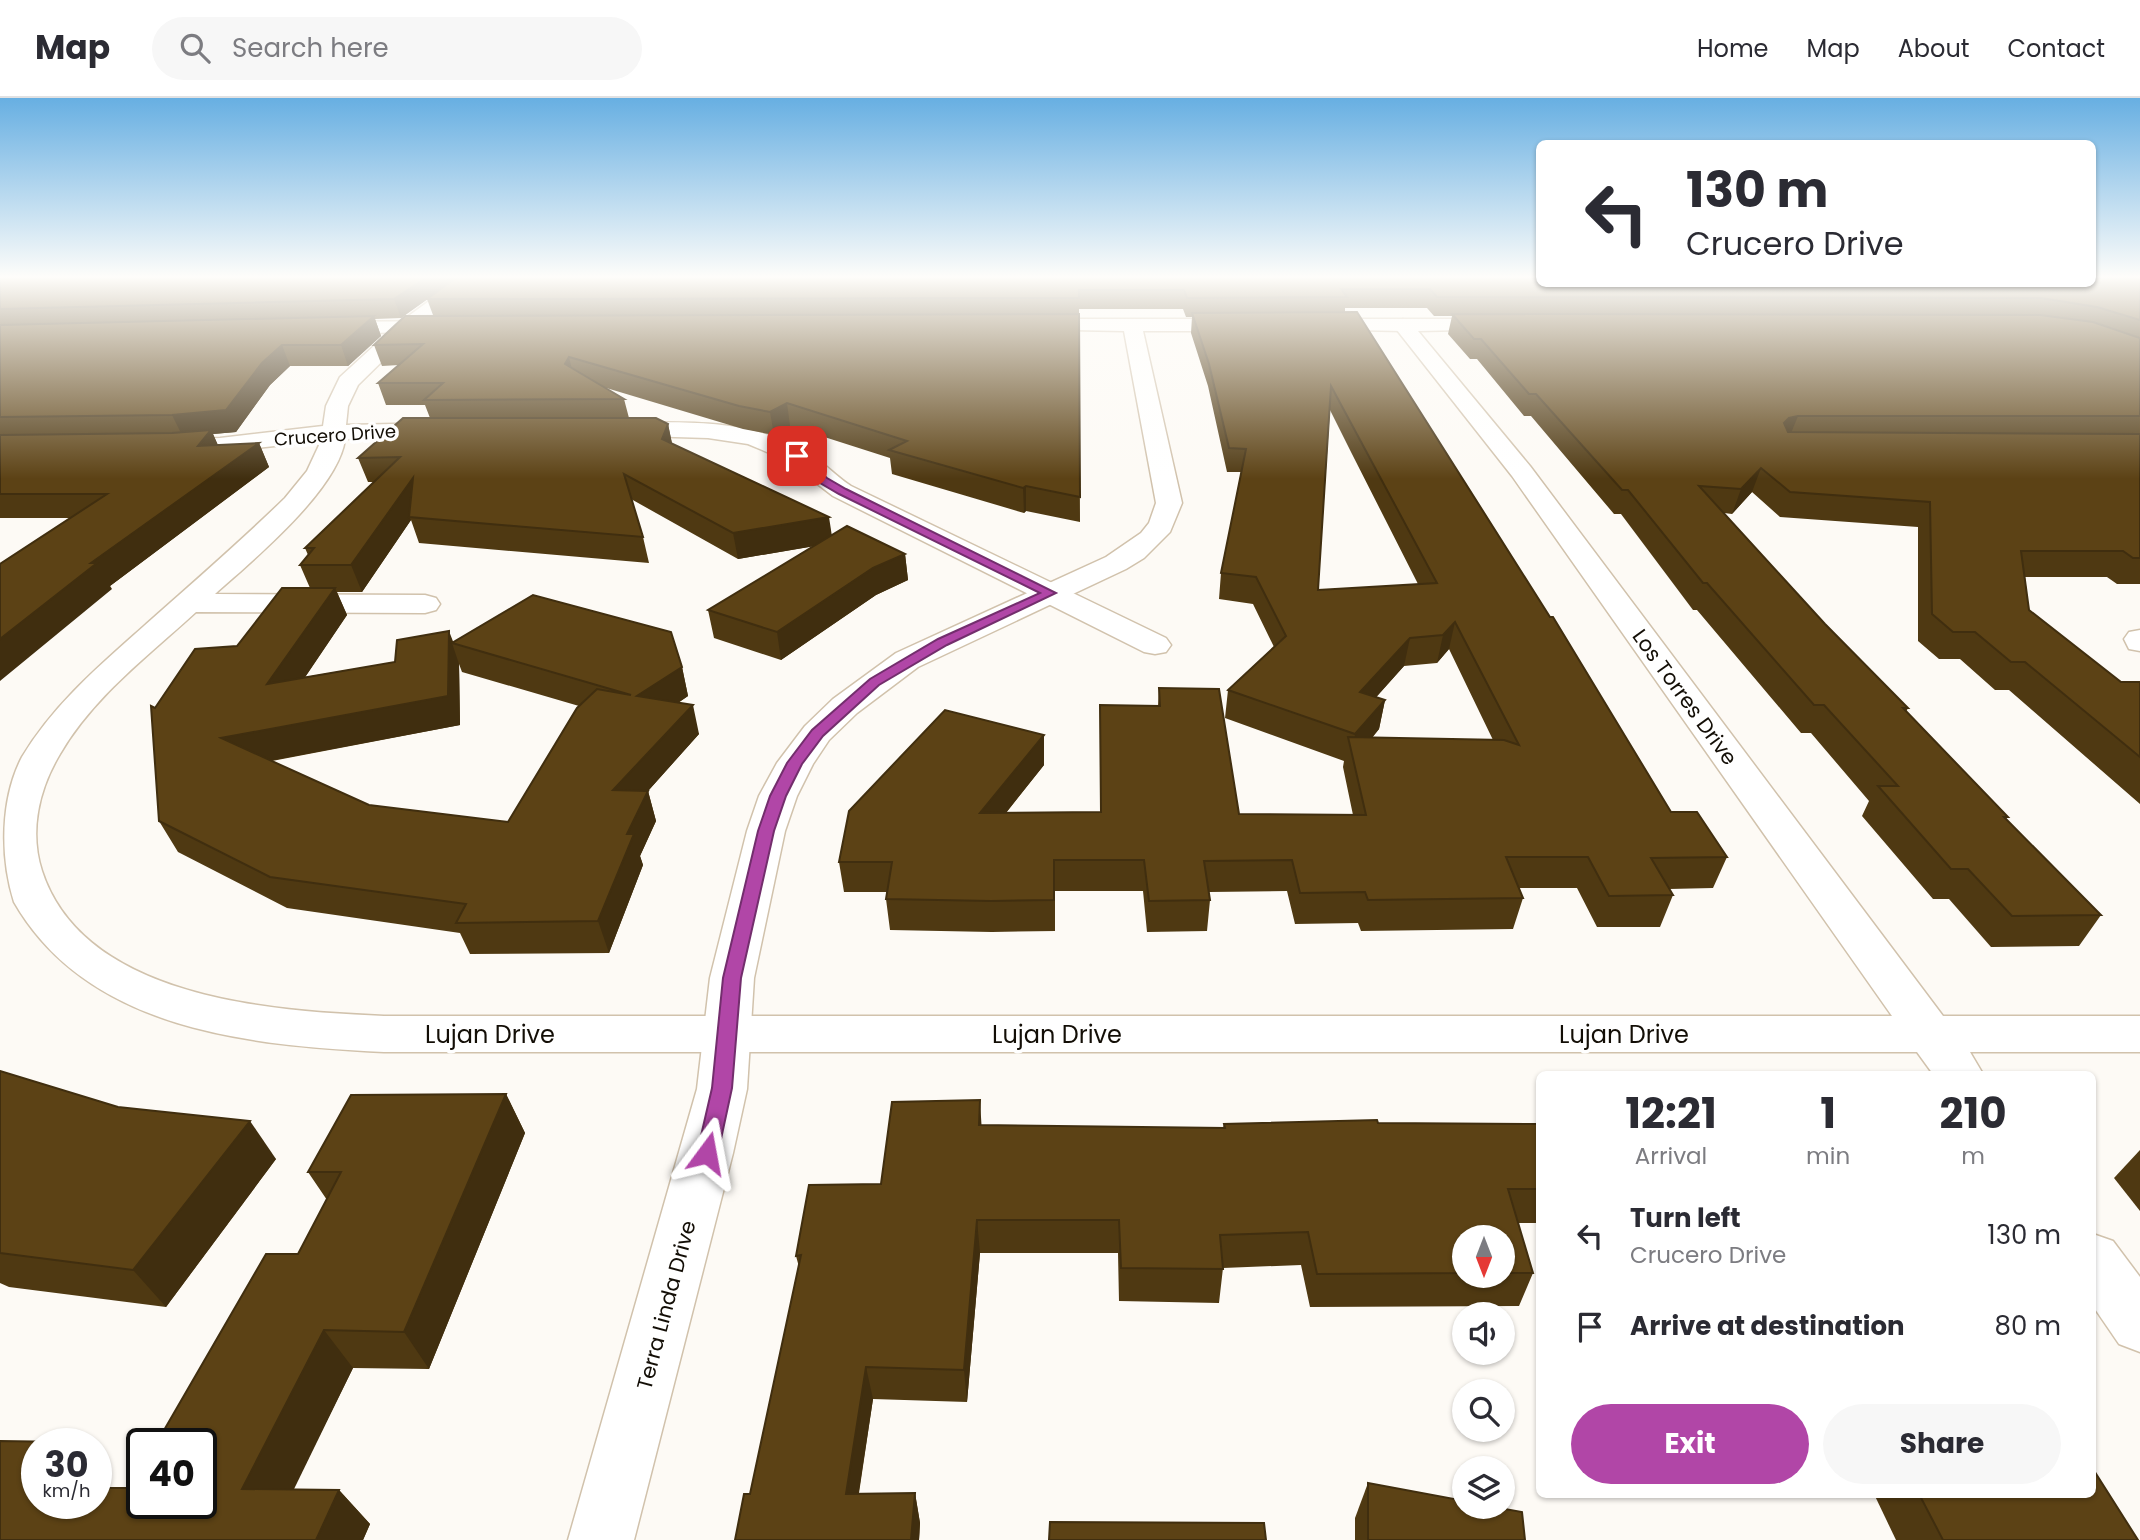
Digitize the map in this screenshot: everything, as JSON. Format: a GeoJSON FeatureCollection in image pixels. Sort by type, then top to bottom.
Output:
{"type":"FeatureCollection","features":[{"type":"Feature","properties":{"kind":"street","name":"Lujan Drive"},"geometry":{"type":"LineString","coordinates":[[388,344],[348,382],[337,405],[335,432],[318,473],[294,504],[259,540],[83,698],[59,727],[39,758],[25,789],[17,821],[13,889],[38,911],[62,940],[96,967],[137,990],[188,1009],[247,1023],[313,1031],[384,1034],[2140,1034]]}},
{"type":"Feature","properties":{"kind":"street","name":"Terra Linda Drive"},"geometry":{"type":"LineString","coordinates":[[601,1540],[707,1153],[722,1088],[732,978],[766,831],[778,796],[795,763],[825,726],[874,682],[931,648],[1140,550],[1157,534],[1167,519],[1170,503],[1136,344]]}},
{"type":"Feature","properties":{"kind":"street","name":"Los Torres Drive"},"geometry":{"type":"LineString","coordinates":[[1418,344],[1521,471],[1957,1071]]}},
{"type":"Feature","properties":{"kind":"street","name":"Crucero Drive"},"geometry":{"type":"LineString","coordinates":[[144,447],[220,445],[335,432],[471,430]]}},
{"type":"Feature","properties":{"kind":"street"},"geometry":{"type":"LineString","coordinates":[[597,430],[694,430],[753,439],[778,446],[797,456],[824,480],[842,491],[1155,645]]}},
{"type":"Feature","properties":{"kind":"street"},"geometry":{"type":"LineString","coordinates":[[186,603],[425,604]]}},
{"type":"Feature","properties":{"kind":"street"},"geometry":{"type":"LineString","coordinates":[[2096,1263],[2140,1324]]}},
{"type":"Feature","properties":{"kind":"building"},"geometry":{"type":"Polygon","coordinates":[[[0,344],[342,344],[282,345],[262,363],[226,410],[172,415],[0,417],[0,344]]]}},
{"type":"Feature","properties":{"kind":"building"},"geometry":{"type":"Polygon","coordinates":[[[423,344],[1079,344],[1080,497],[1026,486],[1023,488],[889,450],[907,441],[787,403],[770,412],[739,406],[569,357],[565,364],[624,399],[424,400],[443,383],[378,383],[423,344]]]}},
{"type":"Feature","properties":{"kind":"building"},"geometry":{"type":"Polygon","coordinates":[[[1202,344],[1377,344],[1550,617],[1553,617],[1671,812],[1697,812],[1727,857],[1651,858],[1673,895],[1609,896],[1588,857],[1506,857],[1523,898],[1368,900],[1365,892],[1300,893],[1292,860],[1204,861],[1210,900],[1149,901],[1144,860],[1054,860],[1054,900],[991,901],[886,899],[892,862],[839,862],[849,811],[945,710],[1044,735],[980,813],[1101,812],[1100,705],[1160,706],[1159,688],[1219,689],[1239,814],[1366,815],[1348,737],[1504,740],[1519,745],[1455,622],[1443,635],[1410,638],[1360,692],[1385,700],[1355,734],[1228,690],[1286,636],[1256,577],[1221,573],[1246,449],[1229,448],[1202,344]],[[1331,386],[1318,590],[1437,583],[1331,386]]]}},
{"type":"Feature","properties":{"kind":"building"},"geometry":{"type":"Polygon","coordinates":[[[1486,344],[2140,344],[2140,416],[1798,416],[1789,418],[1784,423],[1788,432],[2140,434],[2140,558],[2133,558],[2123,551],[2021,551],[2029,610],[2121,682],[2140,682],[2140,757],[2025,662],[2011,662],[1975,632],[1953,632],[1932,614],[1930,502],[1790,492],[1761,468],[1741,489],[1699,486],[1825,624],[1908,708],[1903,708],[2008,817],[2004,817],[2101,915],[2012,916],[1968,869],[1951,869],[1878,786],[1898,786],[1824,705],[1814,705],[1707,583],[1703,583],[1628,490],[1622,490],[1536,394],[1529,394],[1486,344]]]}},
{"type":"Feature","properties":{"kind":"building"},"geometry":{"type":"Polygon","coordinates":[[[403,418],[656,418],[668,424],[662,439],[829,517],[733,533],[624,474],[643,537],[409,517],[413,478],[351,565],[300,565],[314,548],[305,548],[400,457],[358,458],[403,418]]]}},
{"type":"Feature","properties":{"kind":"building"},"geometry":{"type":"Polygon","coordinates":[[[211,430],[198,446],[259,443],[91,563],[97,563],[0,639],[0,564],[107,494],[0,494],[0,435],[211,430]]]}},
{"type":"Feature","properties":{"kind":"building"},"geometry":{"type":"Polygon","coordinates":[[[847,526],[905,554],[873,568],[777,632],[708,610],[847,526]]]}},
{"type":"Feature","properties":{"kind":"building"},"geometry":{"type":"Polygon","coordinates":[[[282,588],[335,588],[267,684],[395,662],[397,640],[449,631],[448,696],[221,738],[369,805],[508,822],[577,708],[597,689],[631,695],[452,643],[533,595],[671,632],[682,667],[637,696],[693,705],[613,790],[648,791],[627,834],[634,834],[598,921],[456,923],[466,904],[270,877],[159,821],[151,706],[155,708],[195,649],[237,646],[282,588]]]}},
{"type":"Feature","properties":{"kind":"building"},"geometry":{"type":"Polygon","coordinates":[[[0,1071],[118,1107],[250,1121],[133,1270],[0,1253],[0,1071]]]}},
{"type":"Feature","properties":{"kind":"building"},"geometry":{"type":"Polygon","coordinates":[[[506,1094],[404,1332],[324,1330],[242,1489],[339,1490],[316,1540],[0,1540],[0,1441],[21,1441],[21,1519],[112,1519],[112,1488],[126,1488],[126,1519],[217,1519],[217,1428],[165,1428],[266,1254],[298,1254],[341,1172],[308,1172],[351,1095],[506,1094]]]}},
{"type":"Feature","properties":{"kind":"building"},"geometry":{"type":"Polygon","coordinates":[[[980,1100],[979,1125],[1225,1128],[1224,1124],[1377,1120],[1378,1123],[1536,1124],[1536,1189],[1508,1189],[1533,1273],[1516,1273],[1516,1225],[1452,1225],[1452,1273],[1317,1274],[1308,1232],[1220,1235],[1223,1269],[1121,1268],[1119,1220],[977,1220],[964,1370],[866,1367],[846,1494],[915,1493],[911,1540],[735,1540],[744,1494],[750,1494],[801,1255],[796,1256],[809,1185],[881,1184],[892,1102],[980,1100]]]}},
{"type":"Feature","properties":{"kind":"building"},"geometry":{"type":"Polygon","coordinates":[[[2096,1474],[2138,1540],[1943,1540],[1921,1498],[2096,1498],[2096,1474]]]}},
{"type":"Feature","properties":{"kind":"building"},"geometry":{"type":"Polygon","coordinates":[[[1368,1483],[1452,1499],[1452,1519],[1515,1519],[1515,1511],[1522,1512],[1525,1540],[1368,1540],[1368,1483]]]}},
{"type":"Feature","properties":{"kind":"building"},"geometry":{"type":"Polygon","coordinates":[[[1050,1522],[1264,1523],[1266,1540],[1049,1540],[1050,1522]]]}},
{"type":"Feature","properties":{"kind":"route"},"geometry":{"type":"LineString","coordinates":[[707,1153],[722,1088],[732,978],[766,831],[778,796],[795,763],[817,733],[874,682],[907,660],[1050,593],[842,491],[824,480],[797,456]]}}]}
